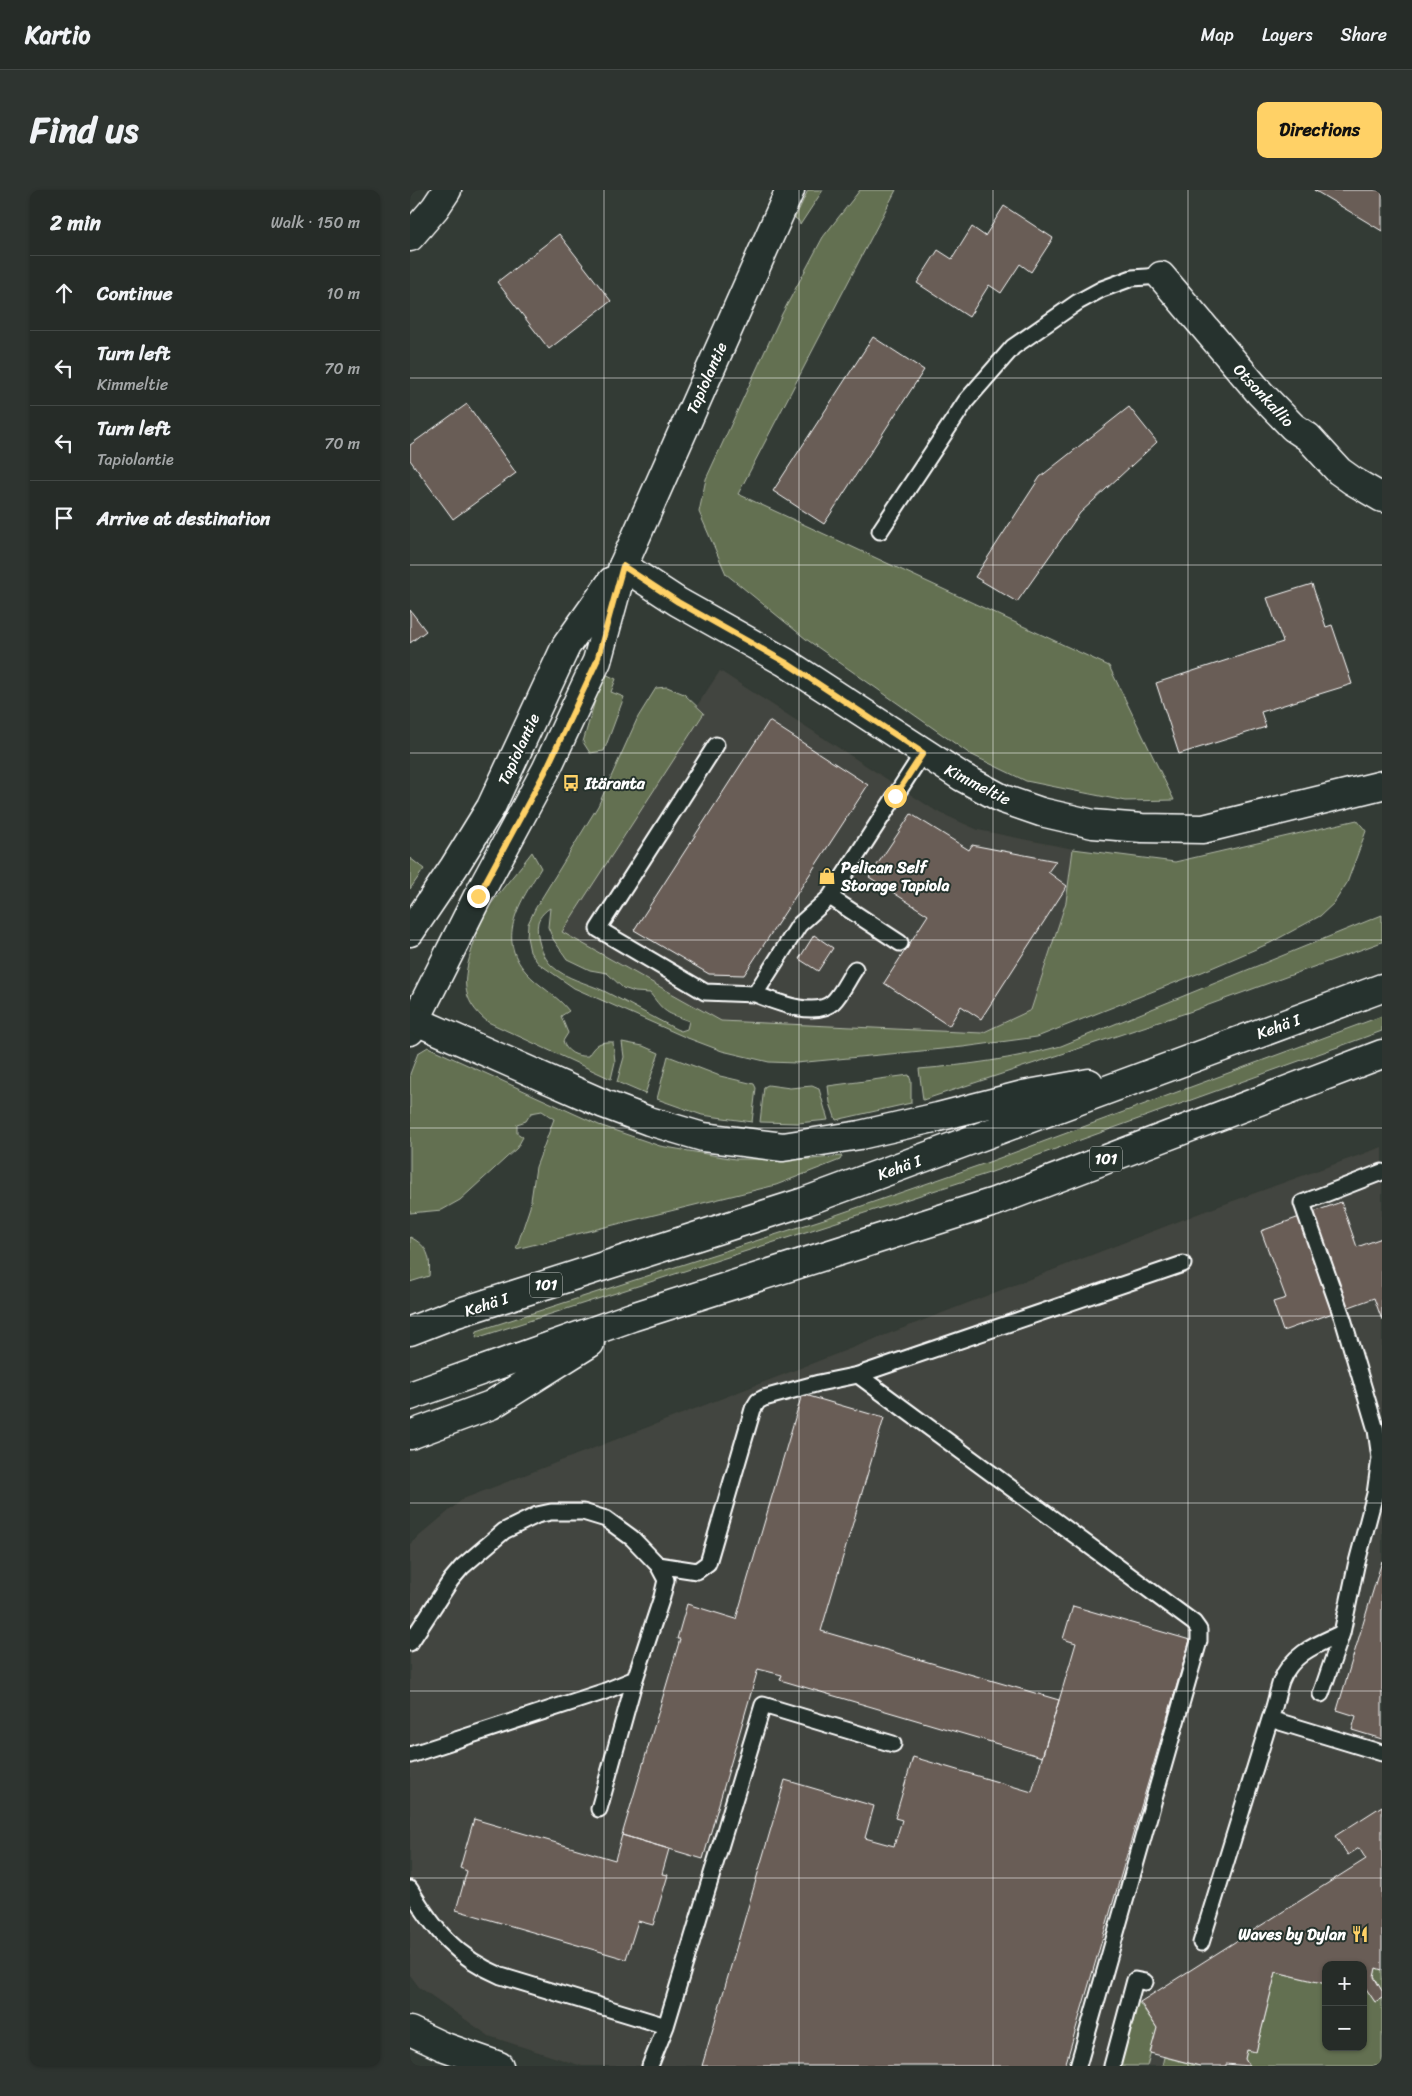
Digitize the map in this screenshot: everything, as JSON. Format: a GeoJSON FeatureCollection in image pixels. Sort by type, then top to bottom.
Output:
{"type":"FeatureCollection","features":[{"type":"Feature","properties":{"kind":"main road"},"geometry":{"type":"LineString","coordinates":[[410,236],[435,208],[447,190]]}},
{"type":"Feature","properties":{"kind":"main road","name":"Tapiolantie"},"geometry":{"type":"LineString","coordinates":[[411,1022],[546,770],[597,661],[623,566],[790,190]]}},
{"type":"Feature","properties":{"kind":"main road","name":"Otsonkallio"},"geometry":{"type":"LineString","coordinates":[[1161,276],[1260,392],[1293,427],[1308,437],[1339,471],[1382,498]]}},
{"type":"Feature","properties":{"kind":"main road","name":"Tapiolantie"},"geometry":{"type":"LineString","coordinates":[[410,932],[454,867],[491,807],[566,646],[623,566]]}},
{"type":"Feature","properties":{"kind":"main road","name":"Kimmeltie"},"geometry":{"type":"LineString","coordinates":[[623,566],[678,602],[785,662],[962,777],[1003,799],[1041,812],[1075,821],[1142,828],[1191,829],[1216,827],[1382,785]]}},
{"type":"Feature","properties":{"kind":"main road","name":"Kehä I"},"geometry":{"type":"LineString","coordinates":[[410,1331],[454,1314],[804,1202],[1382,988]]}},
{"type":"Feature","properties":{"kind":"main road"},"geometry":{"type":"LineString","coordinates":[[411,1022],[604,1104],[649,1121],[703,1137],[783,1147],[860,1135],[1023,1095],[1155,1072]]}},
{"type":"Feature","properties":{"kind":"main road","name":"101"},"geometry":{"type":"LineString","coordinates":[[410,1396],[632,1317],[994,1202],[1382,1054]]}},
{"type":"Feature","properties":{"kind":"main road"},"geometry":{"type":"LineString","coordinates":[[410,1434],[491,1406],[632,1317]]}},
{"type":"Feature","properties":{"kind":"main road"},"geometry":{"type":"LineString","coordinates":[[410,2031],[442,2046],[499,2066]]}},
{"type":"Feature","properties":{"kind":"lane"},"geometry":{"type":"LineString","coordinates":[[880,531],[966,401],[1013,347],[1078,302],[1102,289],[1132,278],[1161,276]]}},
{"type":"Feature","properties":{"kind":"lane"},"geometry":{"type":"LineString","coordinates":[[716,745],[598,929],[706,992],[755,994],[788,1006],[817,1009],[832,1002],[855,969]]}},
{"type":"Feature","properties":{"kind":"lane"},"geometry":{"type":"LineString","coordinates":[[755,994],[799,925],[830,897],[923,753]]}},
{"type":"Feature","properties":{"kind":"lane"},"geometry":{"type":"LineString","coordinates":[[830,897],[900,943]]}},
{"type":"Feature","properties":{"kind":"lane"},"geometry":{"type":"LineString","coordinates":[[1321,1694],[1342,1633],[1356,1566],[1375,1494],[1380,1458],[1376,1430],[1343,1320],[1302,1203],[1382,1172]]}},
{"type":"Feature","properties":{"kind":"lane"},"geometry":{"type":"LineString","coordinates":[[658,1565],[697,1571],[708,1563],[753,1409],[758,1402],[818,1382],[858,1375],[1183,1264]]}},
{"type":"Feature","properties":{"kind":"lane"},"geometry":{"type":"LineString","coordinates":[[858,1375],[1194,1623],[1199,1630],[1199,1641],[1078,2066]]}},
{"type":"Feature","properties":{"kind":"lane"},"geometry":{"type":"LineString","coordinates":[[410,1643],[462,1566],[504,1531],[537,1514],[583,1512],[606,1519],[632,1538],[658,1565],[666,1580],[635,1679],[599,1809]]}},
{"type":"Feature","properties":{"kind":"lane"},"geometry":{"type":"LineString","coordinates":[[1201,1942],[1282,1680],[1294,1659],[1312,1647],[1342,1633]]}},
{"type":"Feature","properties":{"kind":"lane"},"geometry":{"type":"LineString","coordinates":[[410,1755],[603,1692],[635,1679]]}},
{"type":"Feature","properties":{"kind":"lane"},"geometry":{"type":"LineString","coordinates":[[650,2066],[666,2026],[763,1705],[893,1744]]}},
{"type":"Feature","properties":{"kind":"lane"},"geometry":{"type":"LineString","coordinates":[[1270,1719],[1382,1753]]}},
{"type":"Feature","properties":{"kind":"lane"},"geometry":{"type":"LineString","coordinates":[[413,1900],[447,1941],[463,1956],[484,1969],[501,1976],[666,2026]]}},
{"type":"Feature","properties":{"kind":"lane"},"geometry":{"type":"LineString","coordinates":[[1112,2066],[1135,1980],[1145,1982]]}},
{"type":"Feature","properties":{"kind":"shaded area","name":"Pelican Self Storage Tapiola"},"geometry":{"type":"Polygon","coordinates":[[[720,671],[936,811],[978,830],[1073,849],[1066,902],[1031,1010],[982,1033],[720,1021],[551,926],[720,671]]]}},
{"type":"Feature","properties":{"kind":"shaded area"},"geometry":{"type":"Polygon","coordinates":[[[1382,1147],[1382,2066],[582,2066],[489,2036],[419,1987],[410,1975],[410,1544],[463,1499],[1200,1213],[1382,1147]]]}},
{"type":"Feature","properties":{"kind":"green space"},"geometry":{"type":"Polygon","coordinates":[[[808,190],[823,190],[800,225],[799,221],[795,218],[808,190]]]}},
{"type":"Feature","properties":{"kind":"green space"},"geometry":{"type":"Polygon","coordinates":[[[860,190],[896,190],[738,494],[1109,666],[1174,800],[1125,801],[1026,781],[970,754],[806,639],[726,574],[699,512],[706,479],[782,314],[823,237],[860,190]]]}},
{"type":"Feature","properties":{"kind":"green space"},"geometry":{"type":"Polygon","coordinates":[[[603,673],[616,679],[611,692],[624,697],[604,751],[590,753],[583,742],[603,673]]]}},
{"type":"Feature","properties":{"kind":"green space"},"geometry":{"type":"Polygon","coordinates":[[[667,687],[684,694],[704,713],[562,932],[721,1021],[982,1033],[1031,1010],[1066,902],[1073,849],[1175,862],[1357,820],[1366,831],[1347,883],[1334,903],[1320,916],[1270,943],[1037,1037],[963,1047],[796,1063],[769,1062],[722,1051],[685,1037],[574,988],[538,963],[530,952],[527,937],[528,924],[535,909],[598,806],[638,717],[656,688],[667,687]],[[550,908],[543,914],[537,927],[540,946],[552,966],[570,978],[604,991],[676,1029],[681,1031],[687,1029],[689,1021],[666,1012],[650,993],[635,992],[623,988],[607,973],[590,970],[567,959],[553,939],[548,927],[550,908]]]}},
{"type":"Feature","properties":{"kind":"green space"},"geometry":{"type":"Polygon","coordinates":[[[532,852],[541,868],[519,906],[514,919],[512,946],[517,959],[526,972],[569,1011],[561,1016],[568,1033],[563,1041],[569,1051],[576,1055],[588,1056],[598,1044],[613,1042],[615,1062],[611,1079],[488,1022],[472,1005],[468,996],[466,987],[467,968],[481,921],[494,900],[532,852]]]}},
{"type":"Feature","properties":{"kind":"green space"},"geometry":{"type":"Polygon","coordinates":[[[410,858],[424,869],[410,889],[410,858]]]}},
{"type":"Feature","properties":{"kind":"green space"},"geometry":{"type":"Polygon","coordinates":[[[1382,915],[1382,942],[1192,1011],[923,1100],[919,1069],[990,1061],[1061,1046],[1382,915]]]}},
{"type":"Feature","properties":{"kind":"green space"},"geometry":{"type":"Polygon","coordinates":[[[1382,1016],[1382,1031],[989,1173],[476,1338],[477,1331],[830,1217],[986,1163],[1382,1016]]]}},
{"type":"Feature","properties":{"kind":"green space"},"geometry":{"type":"Polygon","coordinates":[[[622,1042],[643,1046],[659,1053],[645,1094],[617,1082],[624,1057],[622,1042]]]}},
{"type":"Feature","properties":{"kind":"green space"},"geometry":{"type":"Polygon","coordinates":[[[428,1047],[599,1125],[660,1146],[735,1159],[812,1159],[842,1156],[840,1160],[776,1185],[516,1249],[530,1207],[536,1167],[554,1119],[542,1111],[531,1113],[526,1121],[517,1124],[517,1133],[523,1137],[517,1148],[460,1200],[442,1210],[410,1213],[410,1074],[418,1053],[428,1047]]]}},
{"type":"Feature","properties":{"kind":"green space"},"geometry":{"type":"Polygon","coordinates":[[[668,1056],[720,1076],[754,1084],[756,1088],[752,1122],[702,1115],[657,1099],[668,1056]]]}},
{"type":"Feature","properties":{"kind":"green space"},"geometry":{"type":"Polygon","coordinates":[[[909,1075],[911,1081],[911,1103],[836,1120],[830,1103],[828,1086],[909,1075]]]}},
{"type":"Feature","properties":{"kind":"green space"},"geometry":{"type":"Polygon","coordinates":[[[768,1085],[790,1088],[812,1086],[819,1089],[828,1120],[798,1123],[760,1122],[764,1087],[768,1085]]]}},
{"type":"Feature","properties":{"kind":"green space"},"geometry":{"type":"Polygon","coordinates":[[[410,1237],[421,1244],[427,1253],[429,1258],[429,1276],[410,1282],[410,1237]]]}},
{"type":"Feature","properties":{"kind":"green space"},"geometry":{"type":"Polygon","coordinates":[[[1376,1968],[1382,1970],[1382,1991],[1374,1977],[1376,1968]]]}},
{"type":"Feature","properties":{"kind":"green space"},"geometry":{"type":"Polygon","coordinates":[[[1276,1972],[1322,1983],[1322,2051],[1367,2051],[1367,1990],[1375,2002],[1382,1998],[1382,2066],[1249,2066],[1245,2059],[1247,2050],[1256,2052],[1276,1972]]]}},
{"type":"Feature","properties":{"kind":"green space"},"geometry":{"type":"Polygon","coordinates":[[[1138,2001],[1157,2028],[1147,2066],[1120,2066],[1138,2001]]]}},
{"type":"Feature","properties":{"kind":"green space"},"geometry":{"type":"Polygon","coordinates":[[[1164,2057],[1200,2066],[1162,2066],[1164,2057]]]}},
{"type":"Feature","properties":{"kind":"building"},"geometry":{"type":"Polygon","coordinates":[[[1314,190],[1382,190],[1382,231],[1314,190]]]}},
{"type":"Feature","properties":{"kind":"building"},"geometry":{"type":"Polygon","coordinates":[[[1004,206],[1053,238],[1031,272],[1020,264],[1001,293],[989,285],[969,317],[917,283],[938,250],[952,259],[972,227],[985,236],[1004,206]]]}},
{"type":"Feature","properties":{"kind":"building"},"geometry":{"type":"Polygon","coordinates":[[[559,234],[611,301],[549,349],[497,282],[559,234]]]}},
{"type":"Feature","properties":{"kind":"building"},"geometry":{"type":"Polygon","coordinates":[[[873,337],[924,370],[824,524],[773,491],[873,337]]]}},
{"type":"Feature","properties":{"kind":"building"},"geometry":{"type":"Polygon","coordinates":[[[467,404],[516,473],[453,519],[410,460],[410,445],[467,404]]]}},
{"type":"Feature","properties":{"kind":"building"},"geometry":{"type":"Polygon","coordinates":[[[1129,407],[1157,442],[1080,513],[1017,602],[975,577],[1040,477],[1129,407]]]}},
{"type":"Feature","properties":{"kind":"building"},"geometry":{"type":"Polygon","coordinates":[[[1312,584],[1326,627],[1332,625],[1352,684],[1261,712],[1266,727],[1179,754],[1156,683],[1283,642],[1267,598],[1312,584]]]}},
{"type":"Feature","properties":{"kind":"building"},"geometry":{"type":"Polygon","coordinates":[[[410,610],[426,631],[410,643],[410,610]]]}},
{"type":"Feature","properties":{"kind":"building"},"geometry":{"type":"Polygon","coordinates":[[[769,721],[868,785],[744,975],[709,974],[634,930],[769,721]]]}},
{"type":"Feature","properties":{"kind":"building"},"geometry":{"type":"Polygon","coordinates":[[[911,814],[969,850],[972,845],[1056,861],[1048,872],[1067,886],[981,1019],[961,1006],[949,1026],[884,983],[928,915],[869,877],[911,814]]]}},
{"type":"Feature","properties":{"kind":"building"},"geometry":{"type":"Polygon","coordinates":[[[814,935],[833,948],[818,971],[799,959],[814,935]]]}},
{"type":"Feature","properties":{"kind":"building"},"geometry":{"type":"Polygon","coordinates":[[[1341,1202],[1357,1247],[1382,1238],[1382,1320],[1374,1298],[1283,1331],[1273,1302],[1286,1298],[1261,1231],[1341,1202]]]}},
{"type":"Feature","properties":{"kind":"building"},"geometry":{"type":"Polygon","coordinates":[[[802,1394],[884,1418],[821,1631],[1059,1700],[1042,1757],[780,1680],[782,1675],[758,1669],[703,1859],[622,1835],[680,1639],[677,1639],[687,1604],[736,1619],[802,1394]]]}},
{"type":"Feature","properties":{"kind":"building"},"geometry":{"type":"Polygon","coordinates":[[[1382,1561],[1382,1739],[1352,1730],[1356,1716],[1337,1710],[1382,1561]]]}},
{"type":"Feature","properties":{"kind":"building"},"geometry":{"type":"Polygon","coordinates":[[[1073,1606],[1190,1640],[1065,2066],[702,2066],[785,1780],[874,1806],[865,1838],[894,1846],[902,1820],[895,1818],[913,1757],[1032,1792],[1076,1643],[1063,1639],[1073,1606]]]}},
{"type":"Feature","properties":{"kind":"building"},"geometry":{"type":"Polygon","coordinates":[[[1382,1806],[1382,1970],[1376,1968],[1374,1977],[1382,1991],[1382,1998],[1375,2002],[1367,1990],[1367,1961],[1322,1961],[1322,1983],[1276,1972],[1256,2052],[1247,2050],[1245,2059],[1249,2066],[1226,2064],[1226,2066],[1200,2066],[1150,2053],[1157,2028],[1140,2002],[1366,1859],[1359,1848],[1348,1855],[1335,1836],[1382,1806]]]}},
{"type":"Feature","properties":{"kind":"building"},"geometry":{"type":"Polygon","coordinates":[[[474,1819],[615,1860],[622,1835],[669,1849],[662,1874],[668,1875],[653,1925],[638,1921],[626,1959],[456,1910],[467,1871],[460,1868],[474,1819]]]}},
{"type":"Feature","properties":{"kind":"place","name":"Itäranta"},"geometry":{"type":"Point","coordinates":[571,783]}},
{"type":"Feature","properties":{"kind":"place","name":"Pelican Self Storage Tapiola"},"geometry":{"type":"Point","coordinates":[827,876]}},
{"type":"Feature","properties":{"kind":"place","name":"Waves by Dylan"},"geometry":{"type":"Point","coordinates":[1360,1934]}},
{"type":"Feature","properties":{"kind":"route"},"geometry":{"type":"LineString","coordinates":[[478,896],[546,770],[597,661],[623,566],[678,602],[785,662],[923,753],[895,796]]}}]}
